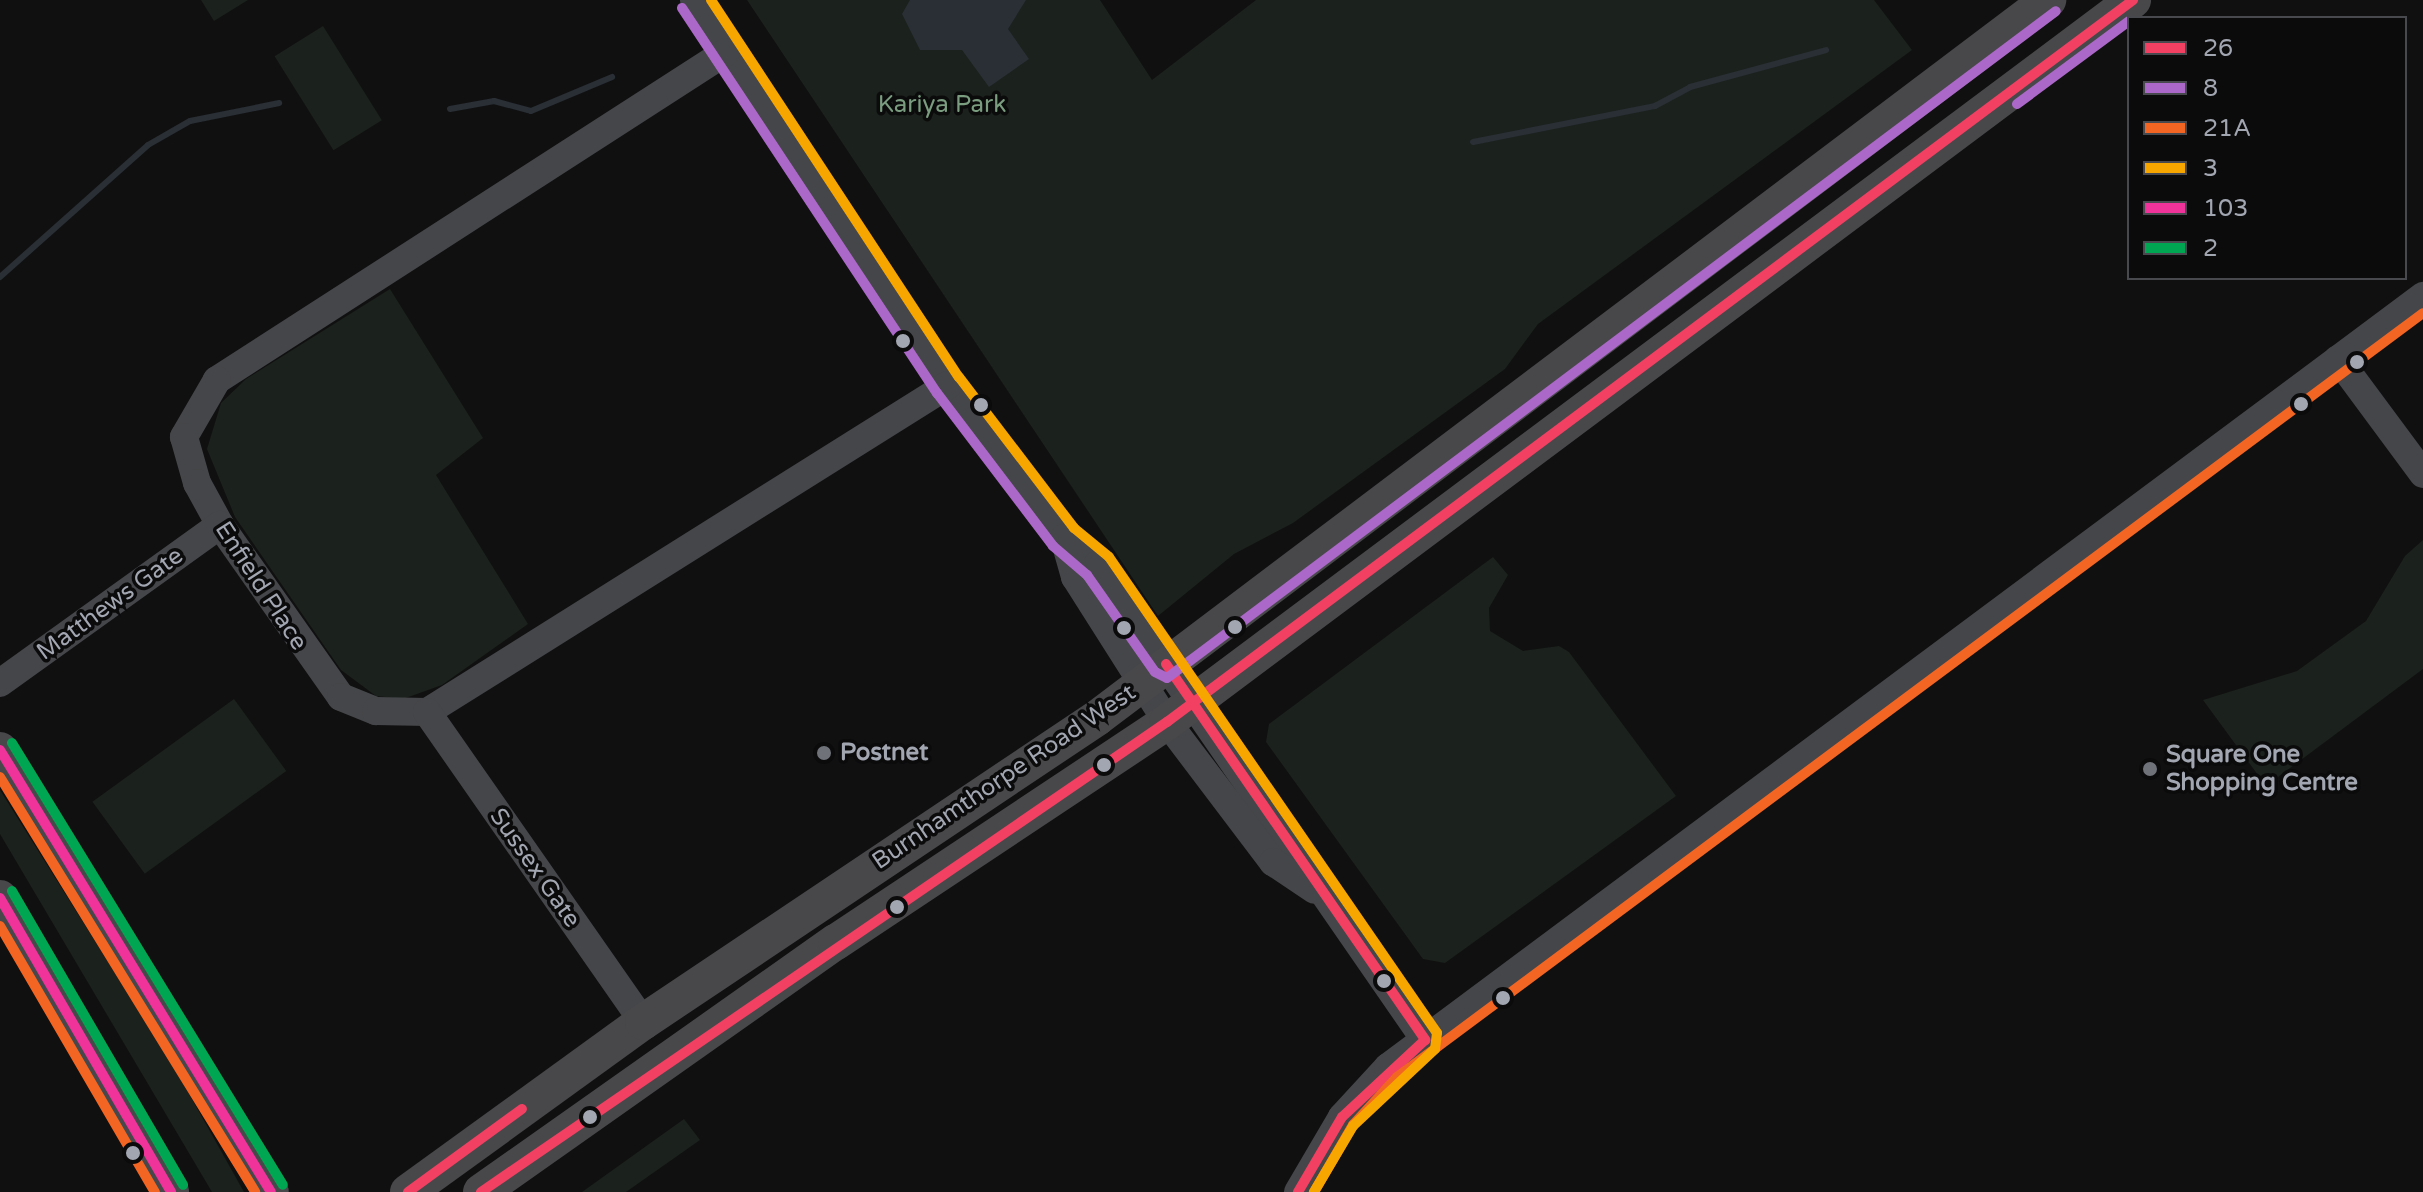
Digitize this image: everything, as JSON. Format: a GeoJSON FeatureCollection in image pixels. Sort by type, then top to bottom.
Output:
{"type":"FeatureCollection","features":[{"type":"Feature","properties":{"kind":"main road","name":"Burnhamthorpe Road West"},"geometry":{"type":"LineString","coordinates":[[408,1192],[643,1022],[1154,674],[2048,0]]}},
{"type":"Feature","properties":{"kind":"main road","name":"Burnhamthorpe Road West"},"geometry":{"type":"LineString","coordinates":[[481,1192],[836,942],[1180,712],[2133,0]]}},
{"type":"Feature","properties":{"kind":"main road"},"geometry":{"type":"LineString","coordinates":[[0,750],[211,1084],[284,1192]]}},
{"type":"Feature","properties":{"kind":"main road"},"geometry":{"type":"LineString","coordinates":[[0,898],[171,1192]]}},
{"type":"Feature","properties":{"kind":"main road"},"geometry":{"type":"LineString","coordinates":[[91,1050],[89,1081],[152,1192]]}},
{"type":"Feature","properties":{"kind":"main road"},"geometry":{"type":"LineString","coordinates":[[211,1084],[271,1192]]}},
{"type":"Feature","properties":{"kind":"main road"},"geometry":{"type":"LineString","coordinates":[[379,1192],[446,1143],[473,1145]]}},
{"type":"Feature","properties":{"kind":"street"},"geometry":{"type":"LineString","coordinates":[[694,0],[948,385],[1064,538],[1097,565],[1154,674],[1273,862],[1315,890],[1425,1040]]}},
{"type":"Feature","properties":{"kind":"street","name":"Enfield Place"},"geometry":{"type":"LineString","coordinates":[[427,712],[376,711],[341,697],[220,525],[197,483],[184,437],[217,380],[726,52]]}},
{"type":"Feature","properties":{"kind":"street"},"geometry":{"type":"LineString","coordinates":[[1298,1192],[1342,1117],[1425,1040],[2423,296]]}},
{"type":"Feature","properties":{"kind":"street"},"geometry":{"type":"LineString","coordinates":[[2338,359],[2423,474]]}},
{"type":"Feature","properties":{"kind":"street"},"geometry":{"type":"LineString","coordinates":[[427,712],[948,385]]}},
{"type":"Feature","properties":{"kind":"street","name":"Matthews Gate"},"geometry":{"type":"LineString","coordinates":[[0,683],[220,525]]}},
{"type":"Feature","properties":{"kind":"street","name":"Sussex Gate"},"geometry":{"type":"LineString","coordinates":[[427,712],[643,1022]]}},
{"type":"Feature","properties":{"kind":"green space"},"geometry":{"type":"Polygon","coordinates":[[[201,0],[248,0],[214,21],[201,0]]]}},
{"type":"Feature","properties":{"kind":"green space","name":"Kariya Park"},"geometry":{"type":"Polygon","coordinates":[[[747,0],[1100,0],[1152,80],[1256,0],[1874,0],[1912,50],[1538,324],[1505,369],[1293,523],[1234,554],[1158,616],[747,0]]]}},
{"type":"Feature","properties":{"kind":"green space"},"geometry":{"type":"Polygon","coordinates":[[[323,26],[382,120],[333,150],[275,56],[323,26]]]}},
{"type":"Feature","properties":{"kind":"green space"},"geometry":{"type":"Polygon","coordinates":[[[390,289],[483,438],[436,475],[528,624],[442,685],[403,699],[376,696],[341,670],[235,517],[207,449],[221,403],[246,379],[390,289]]]}},
{"type":"Feature","properties":{"kind":"green space"},"geometry":{"type":"Polygon","coordinates":[[[2423,540],[2423,669],[2266,786],[2203,700],[2297,671],[2366,621],[2405,556],[2423,540]]]}},
{"type":"Feature","properties":{"kind":"green space"},"geometry":{"type":"Polygon","coordinates":[[[1493,557],[1508,575],[1489,608],[1490,631],[1523,651],[1559,646],[1569,652],[1676,796],[1445,963],[1423,959],[1266,742],[1269,724],[1493,557]]]}},
{"type":"Feature","properties":{"kind":"green space"},"geometry":{"type":"Polygon","coordinates":[[[234,699],[286,771],[145,874],[92,802],[234,699]]]}},
{"type":"Feature","properties":{"kind":"green space"},"geometry":{"type":"Polygon","coordinates":[[[0,790],[174,1067],[244,1192],[212,1192],[0,834],[0,790]]]}},
{"type":"Feature","properties":{"kind":"green space"},"geometry":{"type":"Polygon","coordinates":[[[684,1119],[700,1140],[626,1192],[582,1192],[684,1119]]]}},
{"type":"Feature","properties":{"kind":"shaded area"},"geometry":{"type":"Polygon","coordinates":[[[910,0],[1026,0],[1008,29],[1029,59],[989,87],[962,50],[920,50],[902,14],[910,0]]]}},
{"type":"Feature","properties":{"kind":"waterway"},"geometry":{"type":"LineString","coordinates":[[1473,142],[1655,106],[1690,87],[1826,50]]}},
{"type":"Feature","properties":{"kind":"waterway"},"geometry":{"type":"LineString","coordinates":[[450,109],[494,101],[531,111],[612,77]]}},
{"type":"Feature","properties":{"kind":"waterway"},"geometry":{"type":"LineString","coordinates":[[0,277],[148,145],[190,121],[279,103]]}},
{"type":"Feature","properties":{"kind":"transit line","name":"3"},"geometry":{"type":"LineString","coordinates":[[711,0],[959,377],[1074,528],[1109,557],[1437,1033],[1435,1049],[1353,1126],[1314,1192]]}},
{"type":"Feature","properties":{"kind":"transit line","name":"26"},"geometry":{"type":"LineString","coordinates":[[481,1192],[1167,722],[2133,0]]}},
{"type":"Feature","properties":{"kind":"transit line","name":"8"},"geometry":{"type":"LineString","coordinates":[[682,8],[937,393],[1053,546],[1087,575],[1155,672],[1167,678],[2056,11]]}},
{"type":"Feature","properties":{"kind":"transit line","name":"8"},"geometry":{"type":"LineString","coordinates":[[2017,104],[2127,22]]}},
{"type":"Feature","properties":{"kind":"transit line","name":"21A"},"geometry":{"type":"LineString","coordinates":[[1314,1192],[1353,1125],[1397,1077],[2423,313]]}},
{"type":"Feature","properties":{"kind":"transit line","name":"26"},"geometry":{"type":"LineString","coordinates":[[1166,664],[1425,1040],[1342,1117],[1298,1192]]}},
{"type":"Feature","properties":{"kind":"transit line","name":"2"},"geometry":{"type":"LineString","coordinates":[[12,743],[283,1185]]}},
{"type":"Feature","properties":{"kind":"transit line","name":"103"},"geometry":{"type":"LineString","coordinates":[[0,750],[271,1192]]}},
{"type":"Feature","properties":{"kind":"transit line","name":"21A"},"geometry":{"type":"LineString","coordinates":[[0,777],[255,1192]]}},
{"type":"Feature","properties":{"kind":"transit line","name":"2"},"geometry":{"type":"LineString","coordinates":[[12,891],[183,1185]]}},
{"type":"Feature","properties":{"kind":"transit line","name":"103"},"geometry":{"type":"LineString","coordinates":[[0,898],[171,1192]]}},
{"type":"Feature","properties":{"kind":"transit line","name":"21A"},"geometry":{"type":"LineString","coordinates":[[0,926],[155,1192]]}},
{"type":"Feature","properties":{"kind":"transit line","name":"26"},"geometry":{"type":"LineString","coordinates":[[408,1192],[522,1109]]}},
{"type":"Feature","properties":{"kind":"place","name":"Postnet"},"geometry":{"type":"Point","coordinates":[824,753]}},
{"type":"Feature","properties":{"kind":"place","name":"Square One Shopping Centre"},"geometry":{"type":"Point","coordinates":[2150,769]}}]}
